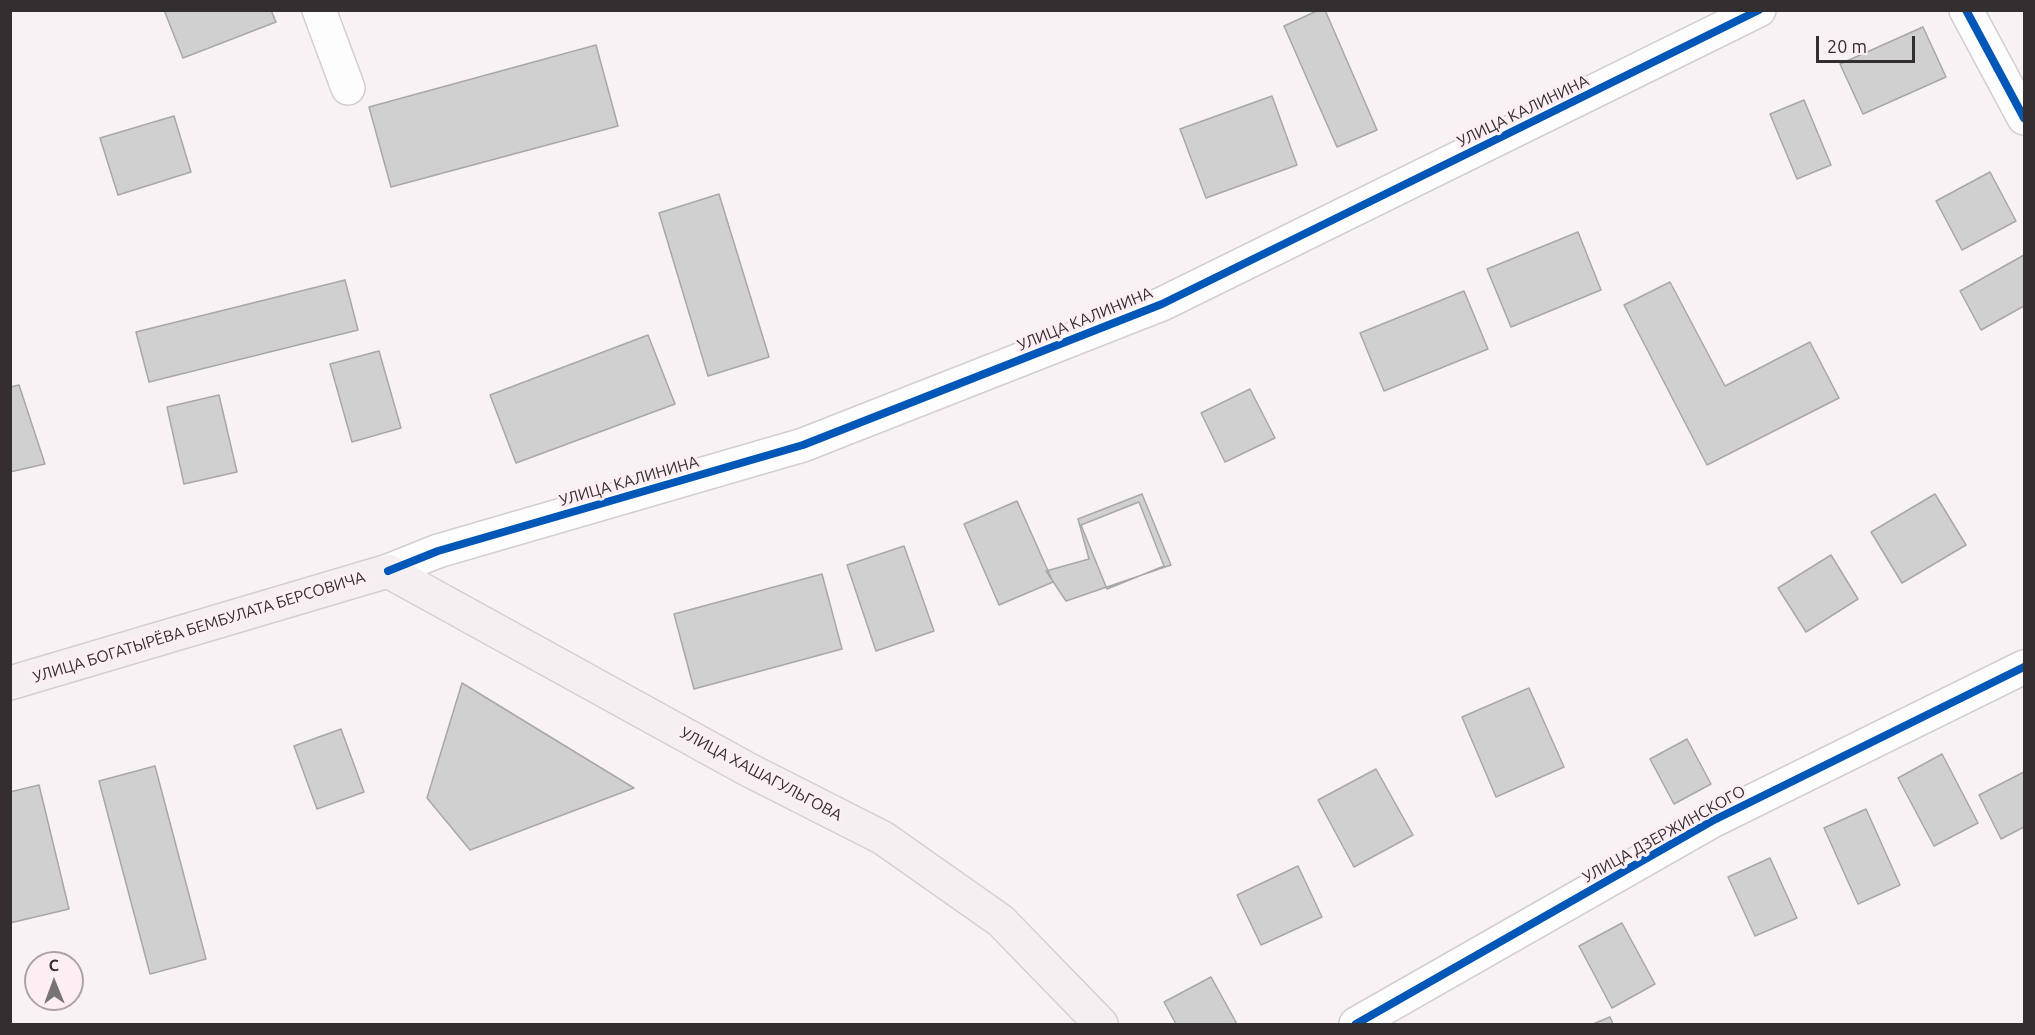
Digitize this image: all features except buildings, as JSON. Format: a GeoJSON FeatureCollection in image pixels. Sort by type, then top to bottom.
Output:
{"type":"FeatureCollection","features":[{"type":"Feature","properties":{"kind":"main road","name":"УЛИЦА БОГАТЫРЁВА БЕМБУЛАТА БЕРСОВИЧА"},"geometry":{"type":"LineString","coordinates":[[10,684],[388,571]]}},
{"type":"Feature","properties":{"kind":"main road","name":"УЛИЦА ХАШАГУЛЬГОВА"},"geometry":{"type":"LineString","coordinates":[[388,571],[747,769],[883,838],[1000,921],[1101,1024]]}},
{"type":"Feature","properties":{"kind":"street"},"geometry":{"type":"LineString","coordinates":[[319,10],[348,88]]}},
{"type":"Feature","properties":{"kind":"street","name":"УЛИЦА КАЛИНИНА"},"geometry":{"type":"LineString","coordinates":[[388,571],[438,551],[803,445],[1162,304],[1759,10]]}},
{"type":"Feature","properties":{"kind":"street"},"geometry":{"type":"LineString","coordinates":[[1966,10],[2025,118]]}},
{"type":"Feature","properties":{"kind":"street","name":"УЛИЦА ДЗЕРЖИНСКОГО"},"geometry":{"type":"LineString","coordinates":[[1356,1024],[1712,821],[2025,667]]}},
{"type":"Feature","properties":{"kind":"cycle path"},"geometry":{"type":"LineString","coordinates":[[388,571],[438,551],[803,445],[1162,304],[1759,10]]}},
{"type":"Feature","properties":{"kind":"cycle path"},"geometry":{"type":"LineString","coordinates":[[1966,10],[2024,118]]}},
{"type":"Feature","properties":{"kind":"cycle path"},"geometry":{"type":"LineString","coordinates":[[1356,1024],[1712,821],[2024,667]]}}]}
